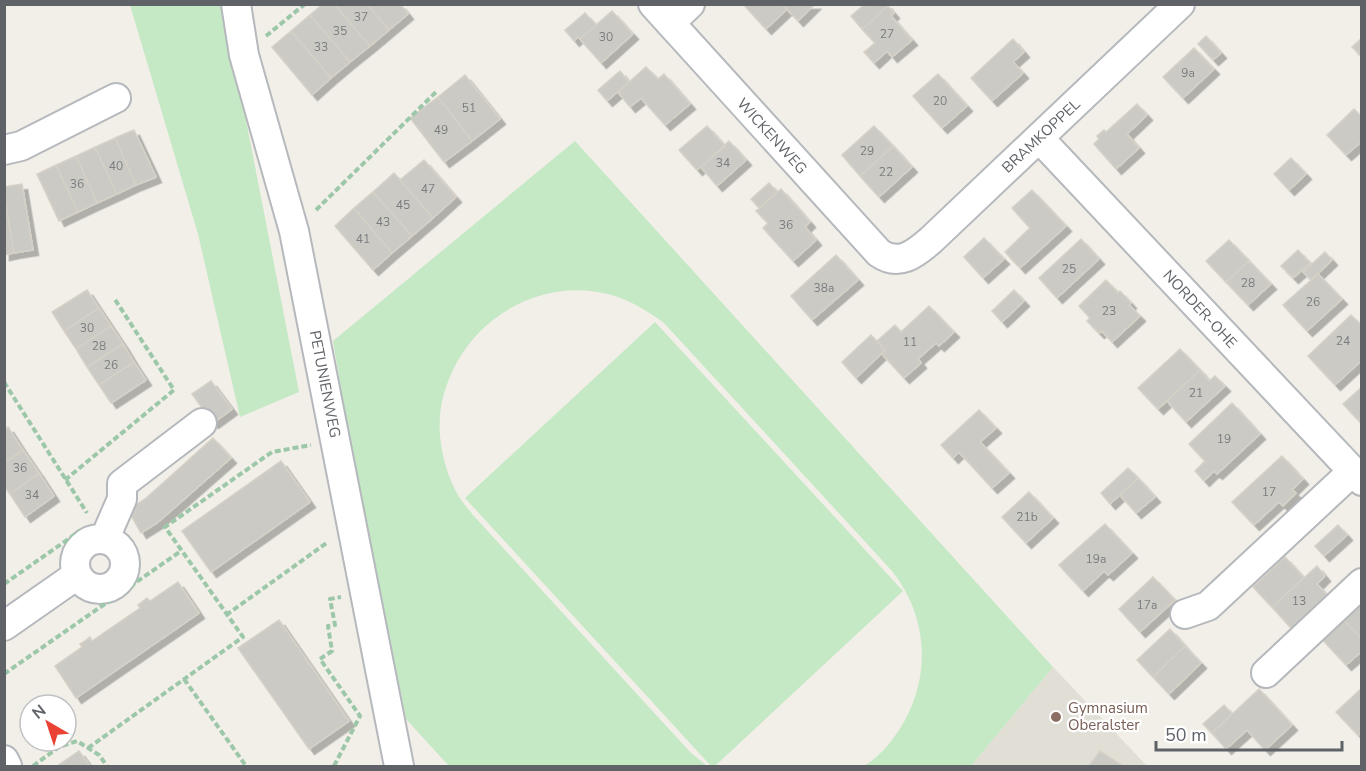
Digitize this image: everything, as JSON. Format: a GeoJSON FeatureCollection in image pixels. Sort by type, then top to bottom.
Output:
{"type":"FeatureCollection","features":[{"type":"Feature","properties":{"kind":"street","name":"PETUNIENWEG"},"geometry":{"type":"LineString","coordinates":[[236,4],[244,55],[294,231],[399,766]]}},
{"type":"Feature","properties":{"kind":"street","name":"BRAMKOPPEL"},"geometry":{"type":"LineString","coordinates":[[896,260],[918,252],[1180,4]]}},
{"type":"Feature","properties":{"kind":"street","name":"WICKENWEG"},"geometry":{"type":"LineString","coordinates":[[671,11],[879,253],[886,258],[896,260]]}},
{"type":"Feature","properties":{"kind":"street"},"geometry":{"type":"LineString","coordinates":[[4,150],[21,146],[116,98]]}},
{"type":"Feature","properties":{"kind":"street","name":"NORDER-OHE"},"geometry":{"type":"LineString","coordinates":[[1039,138],[1357,476]]}},
{"type":"Feature","properties":{"kind":"street"},"geometry":{"type":"LineString","coordinates":[[98,530],[118,546],[125,560],[125,569],[116,584],[99,589],[90,587],[77,575],[74,566],[79,548],[95,538],[98,530],[122,499],[122,484],[202,423]]}},
{"type":"Feature","properties":{"kind":"street"},"geometry":{"type":"LineString","coordinates":[[1185,614],[1208,606],[1357,476]]}},
{"type":"Feature","properties":{"kind":"street"},"geometry":{"type":"LineString","coordinates":[[4,626],[77,575]]}},
{"type":"Feature","properties":{"kind":"street"},"geometry":{"type":"LineString","coordinates":[[1266,673],[1362,583]]}},
{"type":"Feature","properties":{"kind":"street"},"geometry":{"type":"LineString","coordinates":[[4,760],[7,766]]}},
{"type":"Feature","properties":{"kind":"path"},"geometry":{"type":"LineString","coordinates":[[244,55],[305,4]]}},
{"type":"Feature","properties":{"kind":"path"},"geometry":{"type":"LineString","coordinates":[[294,231],[437,91]]}},
{"type":"Feature","properties":{"kind":"path"},"geometry":{"type":"LineString","coordinates":[[65,480],[174,390],[114,298]]}},
{"type":"Feature","properties":{"kind":"path"},"geometry":{"type":"LineString","coordinates":[[4,382],[98,530],[4,584]]}},
{"type":"Feature","properties":{"kind":"path"},"geometry":{"type":"LineString","coordinates":[[88,748],[243,637],[165,527],[272,452],[336,441]]}},
{"type":"Feature","properties":{"kind":"path"},"geometry":{"type":"LineString","coordinates":[[226,615],[352,525]]}},
{"type":"Feature","properties":{"kind":"path"},"geometry":{"type":"LineString","coordinates":[[4,674],[181,551]]}},
{"type":"Feature","properties":{"kind":"path"},"geometry":{"type":"LineString","coordinates":[[334,766],[360,716],[320,659],[332,651],[328,626],[334,625],[330,599],[365,593]]}},
{"type":"Feature","properties":{"kind":"path"},"geometry":{"type":"LineString","coordinates":[[184,679],[246,766]]}},
{"type":"Feature","properties":{"kind":"path"},"geometry":{"type":"LineString","coordinates":[[32,766],[59,747],[77,741],[99,755],[107,766]]}},
{"type":"Feature","properties":{"kind":"shaded area","name":"Gymnasium Oberalster"},"geometry":{"type":"Polygon","coordinates":[[[1053,667],[1147,766],[971,766],[1053,667]]]}},
{"type":"Feature","properties":{"kind":"green space"},"geometry":{"type":"Polygon","coordinates":[[[130,5],[226,5],[234,59],[299,392],[240,417],[198,234],[130,5]]]}},
{"type":"Feature","properties":{"kind":"green space"},"geometry":{"type":"Polygon","coordinates":[[[575,141],[1053,667],[971,766],[864,766],[879,755],[899,730],[910,710],[917,690],[922,649],[913,608],[904,589],[892,571],[664,323],[646,310],[626,300],[589,291],[544,294],[523,302],[485,326],[470,343],[452,371],[443,398],[440,426],[444,460],[455,490],[473,515],[690,752],[707,766],[449,766],[406,719],[348,432],[333,341],[575,141]]]}},
{"type":"Feature","properties":{"kind":"green space"},"geometry":{"type":"Polygon","coordinates":[[[655,322],[903,591],[715,766],[711,766],[465,498],[655,322]]]}},
{"type":"Feature","properties":{"kind":"building"},"geometry":{"type":"Polygon","coordinates":[[[323,4],[334,4],[370,46],[350,62],[310,15],[323,4]]]}},
{"type":"Feature","properties":{"kind":"building"},"geometry":{"type":"Polygon","coordinates":[[[334,4],[367,4],[389,30],[370,46],[334,4]]]}},
{"type":"Feature","properties":{"kind":"building"},"geometry":{"type":"Polygon","coordinates":[[[367,4],[400,4],[408,14],[389,30],[367,4]]]}},
{"type":"Feature","properties":{"kind":"building"},"geometry":{"type":"Polygon","coordinates":[[[743,4],[782,4],[787,9],[766,29],[743,4]]]}},
{"type":"Feature","properties":{"kind":"building"},"geometry":{"type":"Polygon","coordinates":[[[782,4],[815,4],[798,21],[782,4]]]}},
{"type":"Feature","properties":{"kind":"building"},"geometry":{"type":"Polygon","coordinates":[[[865,4],[870,6],[887,4],[888,6],[862,29],[851,16],[865,4]]]}},
{"type":"Feature","properties":{"kind":"building"},"geometry":{"type":"Polygon","coordinates":[[[888,6],[894,13],[891,16],[912,40],[892,57],[887,51],[874,63],[864,52],[875,43],[862,29],[888,6]]]}},
{"type":"Feature","properties":{"kind":"building"},"geometry":{"type":"Polygon","coordinates":[[[612,11],[633,34],[601,63],[580,39],[612,11]]]}},
{"type":"Feature","properties":{"kind":"building"},"geometry":{"type":"Polygon","coordinates":[[[585,13],[596,25],[580,39],[578,37],[574,41],[565,30],[585,13]]]}},
{"type":"Feature","properties":{"kind":"building"},"geometry":{"type":"Polygon","coordinates":[[[310,15],[350,62],[331,78],[291,31],[310,15]]]}},
{"type":"Feature","properties":{"kind":"building"},"geometry":{"type":"Polygon","coordinates":[[[291,31],[331,78],[312,95],[272,47],[291,31]]]}},
{"type":"Feature","properties":{"kind":"building"},"geometry":{"type":"Polygon","coordinates":[[[1206,36],[1221,53],[1213,60],[1198,44],[1206,36]]]}},
{"type":"Feature","properties":{"kind":"building"},"geometry":{"type":"Polygon","coordinates":[[[1362,38],[1362,57],[1352,47],[1362,38]]]}},
{"type":"Feature","properties":{"kind":"building"},"geometry":{"type":"Polygon","coordinates":[[[1013,39],[1024,52],[1013,62],[1023,73],[992,101],[971,78],[1013,39]]]}},
{"type":"Feature","properties":{"kind":"building"},"geometry":{"type":"Polygon","coordinates":[[[1194,48],[1214,69],[1183,98],[1163,77],[1194,48]]]}},
{"type":"Feature","properties":{"kind":"building"},"geometry":{"type":"Polygon","coordinates":[[[646,67],[658,79],[664,74],[690,104],[665,125],[641,98],[630,107],[618,92],[646,67]]]}},
{"type":"Feature","properties":{"kind":"building"},"geometry":{"type":"Polygon","coordinates":[[[620,71],[629,82],[607,101],[598,90],[620,71]]]}},
{"type":"Feature","properties":{"kind":"building"},"geometry":{"type":"Polygon","coordinates":[[[938,74],[967,106],[942,128],[913,96],[938,74]]]}},
{"type":"Feature","properties":{"kind":"building"},"geometry":{"type":"Polygon","coordinates":[[[465,75],[500,119],[472,141],[438,97],[465,75]]]}},
{"type":"Feature","properties":{"kind":"building"},"geometry":{"type":"Polygon","coordinates":[[[438,97],[472,141],[444,162],[410,118],[438,97]]]}},
{"type":"Feature","properties":{"kind":"building"},"geometry":{"type":"Polygon","coordinates":[[[1137,104],[1147,115],[1127,134],[1139,148],[1116,169],[1094,144],[1099,139],[1097,136],[1104,130],[1106,132],[1137,104]]]}},
{"type":"Feature","properties":{"kind":"building"},"geometry":{"type":"Polygon","coordinates":[[[1354,109],[1362,117],[1362,141],[1346,155],[1327,135],[1354,109]]]}},
{"type":"Feature","properties":{"kind":"building"},"geometry":{"type":"Polygon","coordinates":[[[707,126],[725,146],[697,170],[679,150],[707,126]]]}},
{"type":"Feature","properties":{"kind":"building"},"geometry":{"type":"Polygon","coordinates":[[[874,126],[893,146],[860,176],[842,155],[874,126]]]}},
{"type":"Feature","properties":{"kind":"building"},"geometry":{"type":"Polygon","coordinates":[[[134,130],[156,177],[136,185],[115,138],[134,130]]]}},
{"type":"Feature","properties":{"kind":"building"},"geometry":{"type":"Polygon","coordinates":[[[115,138],[136,185],[117,194],[95,147],[115,138]]]}},
{"type":"Feature","properties":{"kind":"building"},"geometry":{"type":"Polygon","coordinates":[[[729,141],[746,160],[717,186],[701,167],[729,141]]]}},
{"type":"Feature","properties":{"kind":"building"},"geometry":{"type":"Polygon","coordinates":[[[893,146],[912,167],[879,197],[860,176],[893,146]]]}},
{"type":"Feature","properties":{"kind":"building"},"geometry":{"type":"Polygon","coordinates":[[[95,147],[117,194],[97,203],[76,156],[95,147]]]}},
{"type":"Feature","properties":{"kind":"building"},"geometry":{"type":"Polygon","coordinates":[[[76,156],[97,203],[78,212],[56,165],[76,156]]]}},
{"type":"Feature","properties":{"kind":"building"},"geometry":{"type":"Polygon","coordinates":[[[1291,158],[1306,174],[1289,190],[1274,174],[1291,158]]]}},
{"type":"Feature","properties":{"kind":"building"},"geometry":{"type":"Polygon","coordinates":[[[424,160],[456,197],[433,218],[400,180],[424,160]]]}},
{"type":"Feature","properties":{"kind":"building"},"geometry":{"type":"Polygon","coordinates":[[[56,165],[78,212],[59,221],[37,174],[56,165]]]}},
{"type":"Feature","properties":{"kind":"building"},"geometry":{"type":"Polygon","coordinates":[[[394,173],[433,218],[412,236],[373,192],[394,173]]]}},
{"type":"Feature","properties":{"kind":"building"},"geometry":{"type":"Polygon","coordinates":[[[769,183],[777,192],[759,208],[751,199],[769,183]]]}},
{"type":"Feature","properties":{"kind":"building"},"geometry":{"type":"Polygon","coordinates":[[[22,184],[33,250],[14,253],[4,187],[22,184]]]}},
{"type":"Feature","properties":{"kind":"building"},"geometry":{"type":"Polygon","coordinates":[[[781,189],[810,222],[805,227],[816,240],[793,261],[763,228],[768,223],[756,211],[781,189]]]}},
{"type":"Feature","properties":{"kind":"building"},"geometry":{"type":"Polygon","coordinates":[[[1032,190],[1066,226],[1020,268],[1005,252],[1030,228],[1012,208],[1032,190]]]}},
{"type":"Feature","properties":{"kind":"building"},"geometry":{"type":"Polygon","coordinates":[[[373,192],[412,236],[392,253],[354,208],[373,192]]]}},
{"type":"Feature","properties":{"kind":"building"},"geometry":{"type":"Polygon","coordinates":[[[4,195],[14,253],[4,255],[4,195]]]}},
{"type":"Feature","properties":{"kind":"building"},"geometry":{"type":"Polygon","coordinates":[[[354,208],[392,253],[373,270],[335,226],[354,208]]]}},
{"type":"Feature","properties":{"kind":"building"},"geometry":{"type":"Polygon","coordinates":[[[984,238],[1004,259],[983,278],[964,257],[984,238]]]}},
{"type":"Feature","properties":{"kind":"building"},"geometry":{"type":"Polygon","coordinates":[[[1081,239],[1099,259],[1057,298],[1039,278],[1081,239]]]}},
{"type":"Feature","properties":{"kind":"building"},"geometry":{"type":"Polygon","coordinates":[[[1229,240],[1249,261],[1226,282],[1206,261],[1229,240]]]}},
{"type":"Feature","properties":{"kind":"building"},"geometry":{"type":"Polygon","coordinates":[[[1298,250],[1310,263],[1293,278],[1281,266],[1298,250]]]}},
{"type":"Feature","properties":{"kind":"building"},"geometry":{"type":"Polygon","coordinates":[[[1325,252],[1332,260],[1311,280],[1303,272],[1325,252]]]}},
{"type":"Feature","properties":{"kind":"building"},"geometry":{"type":"Polygon","coordinates":[[[836,255],[858,280],[812,320],[791,296],[836,255]]]}},
{"type":"Feature","properties":{"kind":"building"},"geometry":{"type":"Polygon","coordinates":[[[1249,261],[1271,284],[1248,305],[1226,282],[1249,261]]]}},
{"type":"Feature","properties":{"kind":"building"},"geometry":{"type":"Polygon","coordinates":[[[1318,274],[1342,299],[1307,331],[1283,305],[1318,274]]]}},
{"type":"Feature","properties":{"kind":"building"},"geometry":{"type":"Polygon","coordinates":[[[1106,280],[1118,293],[1120,291],[1140,316],[1112,342],[1102,331],[1099,333],[1087,321],[1090,318],[1079,306],[1106,280]]]}},
{"type":"Feature","properties":{"kind":"building"},"geometry":{"type":"Polygon","coordinates":[[[87,290],[99,308],[64,331],[52,312],[87,290]]]}},
{"type":"Feature","properties":{"kind":"building"},"geometry":{"type":"Polygon","coordinates":[[[1014,290],[1024,301],[1002,322],[992,311],[1014,290]]]}},
{"type":"Feature","properties":{"kind":"building"},"geometry":{"type":"Polygon","coordinates":[[[929,306],[954,332],[939,346],[936,343],[918,359],[921,363],[904,378],[882,354],[885,350],[877,341],[895,325],[901,332],[929,306]]]}},
{"type":"Feature","properties":{"kind":"building"},"geometry":{"type":"Polygon","coordinates":[[[99,308],[111,326],[76,349],[64,331],[99,308]]]}},
{"type":"Feature","properties":{"kind":"building"},"geometry":{"type":"Polygon","coordinates":[[[1351,315],[1362,326],[1362,360],[1335,385],[1308,356],[1351,315]]]}},
{"type":"Feature","properties":{"kind":"building"},"geometry":{"type":"Polygon","coordinates":[[[111,326],[123,344],[87,367],[76,349],[111,326]]]}},
{"type":"Feature","properties":{"kind":"building"},"geometry":{"type":"Polygon","coordinates":[[[871,335],[885,350],[856,378],[842,362],[871,335]]]}},
{"type":"Feature","properties":{"kind":"building"},"geometry":{"type":"Polygon","coordinates":[[[123,344],[134,362],[99,385],[87,367],[123,344]]]}},
{"type":"Feature","properties":{"kind":"building"},"geometry":{"type":"Polygon","coordinates":[[[1180,349],[1200,370],[1158,409],[1138,388],[1180,349]]]}},
{"type":"Feature","properties":{"kind":"building"},"geometry":{"type":"Polygon","coordinates":[[[134,362],[146,380],[111,403],[99,385],[134,362]]]}},
{"type":"Feature","properties":{"kind":"building"},"geometry":{"type":"Polygon","coordinates":[[[1200,370],[1209,381],[1215,376],[1225,386],[1186,422],[1167,401],[1200,370]]]}},
{"type":"Feature","properties":{"kind":"building"},"geometry":{"type":"Polygon","coordinates":[[[211,381],[232,409],[213,423],[192,394],[211,381]]]}},
{"type":"Feature","properties":{"kind":"building"},"geometry":{"type":"Polygon","coordinates":[[[1362,387],[1362,424],[1343,404],[1362,387]]]}},
{"type":"Feature","properties":{"kind":"building"},"geometry":{"type":"Polygon","coordinates":[[[1232,403],[1260,434],[1217,474],[1214,471],[1204,481],[1195,471],[1205,461],[1189,444],[1232,403]]]}},
{"type":"Feature","properties":{"kind":"building"},"geometry":{"type":"Polygon","coordinates":[[[979,410],[996,428],[980,442],[1009,473],[992,488],[959,452],[953,458],[941,445],[979,410]]]}},
{"type":"Feature","properties":{"kind":"building"},"geometry":{"type":"Polygon","coordinates":[[[8,427],[23,450],[4,463],[4,430],[8,427]]]}},
{"type":"Feature","properties":{"kind":"building"},"geometry":{"type":"Polygon","coordinates":[[[213,438],[231,458],[157,523],[141,533],[128,510],[145,499],[213,438]]]}},
{"type":"Feature","properties":{"kind":"building"},"geometry":{"type":"Polygon","coordinates":[[[23,450],[39,473],[10,494],[4,486],[4,463],[23,450]]]}},
{"type":"Feature","properties":{"kind":"building"},"geometry":{"type":"Polygon","coordinates":[[[1282,456],[1303,479],[1292,490],[1296,493],[1283,506],[1279,502],[1254,525],[1232,502],[1282,456]]]}},
{"type":"Feature","properties":{"kind":"building"},"geometry":{"type":"Polygon","coordinates":[[[281,461],[310,502],[211,572],[182,531],[281,461]]]}},
{"type":"Feature","properties":{"kind":"building"},"geometry":{"type":"Polygon","coordinates":[[[1128,468],[1138,478],[1110,504],[1101,493],[1128,468]]]}},
{"type":"Feature","properties":{"kind":"building"},"geometry":{"type":"Polygon","coordinates":[[[39,473],[54,496],[25,517],[10,494],[39,473]]]}},
{"type":"Feature","properties":{"kind":"building"},"geometry":{"type":"Polygon","coordinates":[[[1138,478],[1155,497],[1136,513],[1120,495],[1138,478]]]}},
{"type":"Feature","properties":{"kind":"building"},"geometry":{"type":"Polygon","coordinates":[[[1029,492],[1053,518],[1026,543],[1002,517],[1029,492]]]}},
{"type":"Feature","properties":{"kind":"building"},"geometry":{"type":"Polygon","coordinates":[[[1105,524],[1132,553],[1108,575],[1104,571],[1083,591],[1059,565],[1105,524]]]}},
{"type":"Feature","properties":{"kind":"building"},"geometry":{"type":"Polygon","coordinates":[[[1338,525],[1347,535],[1324,556],[1315,546],[1338,525]]]}},
{"type":"Feature","properties":{"kind":"building"},"geometry":{"type":"Polygon","coordinates":[[[1285,557],[1304,578],[1272,607],[1253,587],[1285,557]]]}},
{"type":"Feature","properties":{"kind":"building"},"geometry":{"type":"Polygon","coordinates":[[[1317,566],[1325,576],[1317,584],[1327,595],[1291,628],[1272,607],[1317,566]]]}},
{"type":"Feature","properties":{"kind":"building"},"geometry":{"type":"Polygon","coordinates":[[[1153,577],[1175,600],[1140,632],[1119,609],[1153,577]]]}},
{"type":"Feature","properties":{"kind":"building"},"geometry":{"type":"Polygon","coordinates":[[[178,582],[199,613],[78,697],[78,693],[73,693],[55,666],[82,647],[80,644],[90,637],[92,641],[140,608],[138,605],[147,598],[150,601],[178,582]]]}},
{"type":"Feature","properties":{"kind":"building"},"geometry":{"type":"Polygon","coordinates":[[[1362,601],[1362,639],[1343,619],[1362,601]]]}},
{"type":"Feature","properties":{"kind":"building"},"geometry":{"type":"Polygon","coordinates":[[[1343,619],[1362,639],[1362,651],[1346,665],[1321,638],[1343,619]]]}},
{"type":"Feature","properties":{"kind":"building"},"geometry":{"type":"Polygon","coordinates":[[[279,620],[349,721],[309,749],[238,648],[279,620]]]}},
{"type":"Feature","properties":{"kind":"building"},"geometry":{"type":"Polygon","coordinates":[[[1170,629],[1185,646],[1153,677],[1137,660],[1170,629]]]}},
{"type":"Feature","properties":{"kind":"building"},"geometry":{"type":"Polygon","coordinates":[[[1185,646],[1201,663],[1169,694],[1153,677],[1185,646]]]}},
{"type":"Feature","properties":{"kind":"building"},"geometry":{"type":"Polygon","coordinates":[[[1362,688],[1362,732],[1358,735],[1336,712],[1362,688]]]}},
{"type":"Feature","properties":{"kind":"building"},"geometry":{"type":"Polygon","coordinates":[[[1259,689],[1292,725],[1265,750],[1247,730],[1226,749],[1212,733],[1259,689]]]}},
{"type":"Feature","properties":{"kind":"building"},"geometry":{"type":"Polygon","coordinates":[[[1224,705],[1232,714],[1212,733],[1203,724],[1224,705]]]}},
{"type":"Feature","properties":{"kind":"building"},"geometry":{"type":"Polygon","coordinates":[[[1100,751],[1123,766],[1089,766],[1100,751]]]}},
{"type":"Feature","properties":{"kind":"building"},"geometry":{"type":"Polygon","coordinates":[[[78,753],[90,766],[57,766],[78,753]]]}},
{"type":"Feature","properties":{"kind":"place","name":"Gymnasium Oberalster"},"geometry":{"type":"Point","coordinates":[1056,717]}}]}
